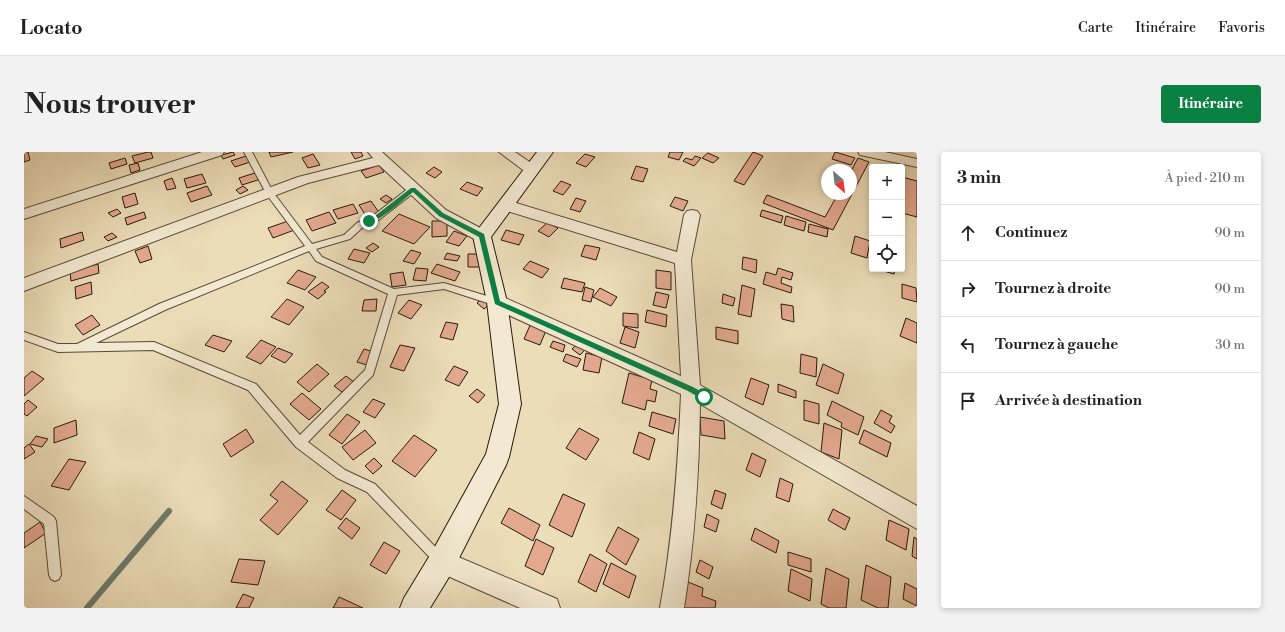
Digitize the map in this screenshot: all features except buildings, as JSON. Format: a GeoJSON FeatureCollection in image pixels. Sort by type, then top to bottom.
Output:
{"type":"FeatureCollection","features":[{"type":"Feature","properties":{"kind":"street"},"geometry":{"type":"LineString","coordinates":[[24,214],[156,170],[217,152]]}},
{"type":"Feature","properties":{"kind":"street"},"geometry":{"type":"LineString","coordinates":[[506,152],[532,170]]}},
{"type":"Feature","properties":{"kind":"street"},"geometry":{"type":"LineString","coordinates":[[482,236],[545,152]]}},
{"type":"Feature","properties":{"kind":"street"},"geometry":{"type":"LineString","coordinates":[[865,152],[917,163]]}},
{"type":"Feature","properties":{"kind":"street"},"geometry":{"type":"LineString","coordinates":[[24,285],[270,192],[378,156],[441,214],[482,236],[497,302],[510,404],[497,457],[442,562],[414,608]]}},
{"type":"Feature","properties":{"kind":"street"},"geometry":{"type":"LineString","coordinates":[[506,205],[683,260]]}},
{"type":"Feature","properties":{"kind":"street"},"geometry":{"type":"LineString","coordinates":[[672,608],[681,556],[690,460],[691,389],[683,260],[692,215]]}},
{"type":"Feature","properties":{"kind":"street"},"geometry":{"type":"LineString","coordinates":[[497,302],[691,389],[917,518]]}},
{"type":"Feature","properties":{"kind":"street"},"geometry":{"type":"LineString","coordinates":[[442,562],[548,608]]}},
{"type":"Feature","properties":{"kind":"lane"},"geometry":{"type":"LineString","coordinates":[[248,152],[270,192],[319,259],[393,292],[444,286],[497,302]]}},
{"type":"Feature","properties":{"kind":"lane"},"geometry":{"type":"LineString","coordinates":[[78,348],[162,307],[311,247],[347,237],[360,225],[377,217],[413,189]]}},
{"type":"Feature","properties":{"kind":"lane"},"geometry":{"type":"LineString","coordinates":[[300,443],[369,372],[393,292]]}},
{"type":"Feature","properties":{"kind":"lane"},"geometry":{"type":"LineString","coordinates":[[24,336],[58,348],[154,346],[252,388],[300,443],[341,474],[371,488],[442,562]]}},
{"type":"Feature","properties":{"kind":"lane"},"geometry":{"type":"LineString","coordinates":[[24,502],[50,521],[55,574]]}},
{"type":"Feature","properties":{"kind":"waterway"},"geometry":{"type":"LineString","coordinates":[[87,608],[169,511]]}},
{"type":"Feature","properties":{"kind":"route"},"geometry":{"type":"LineString","coordinates":[[369,221],[377,217],[413,189],[441,214],[482,236],[497,302],[691,389],[704,397]]}}]}
